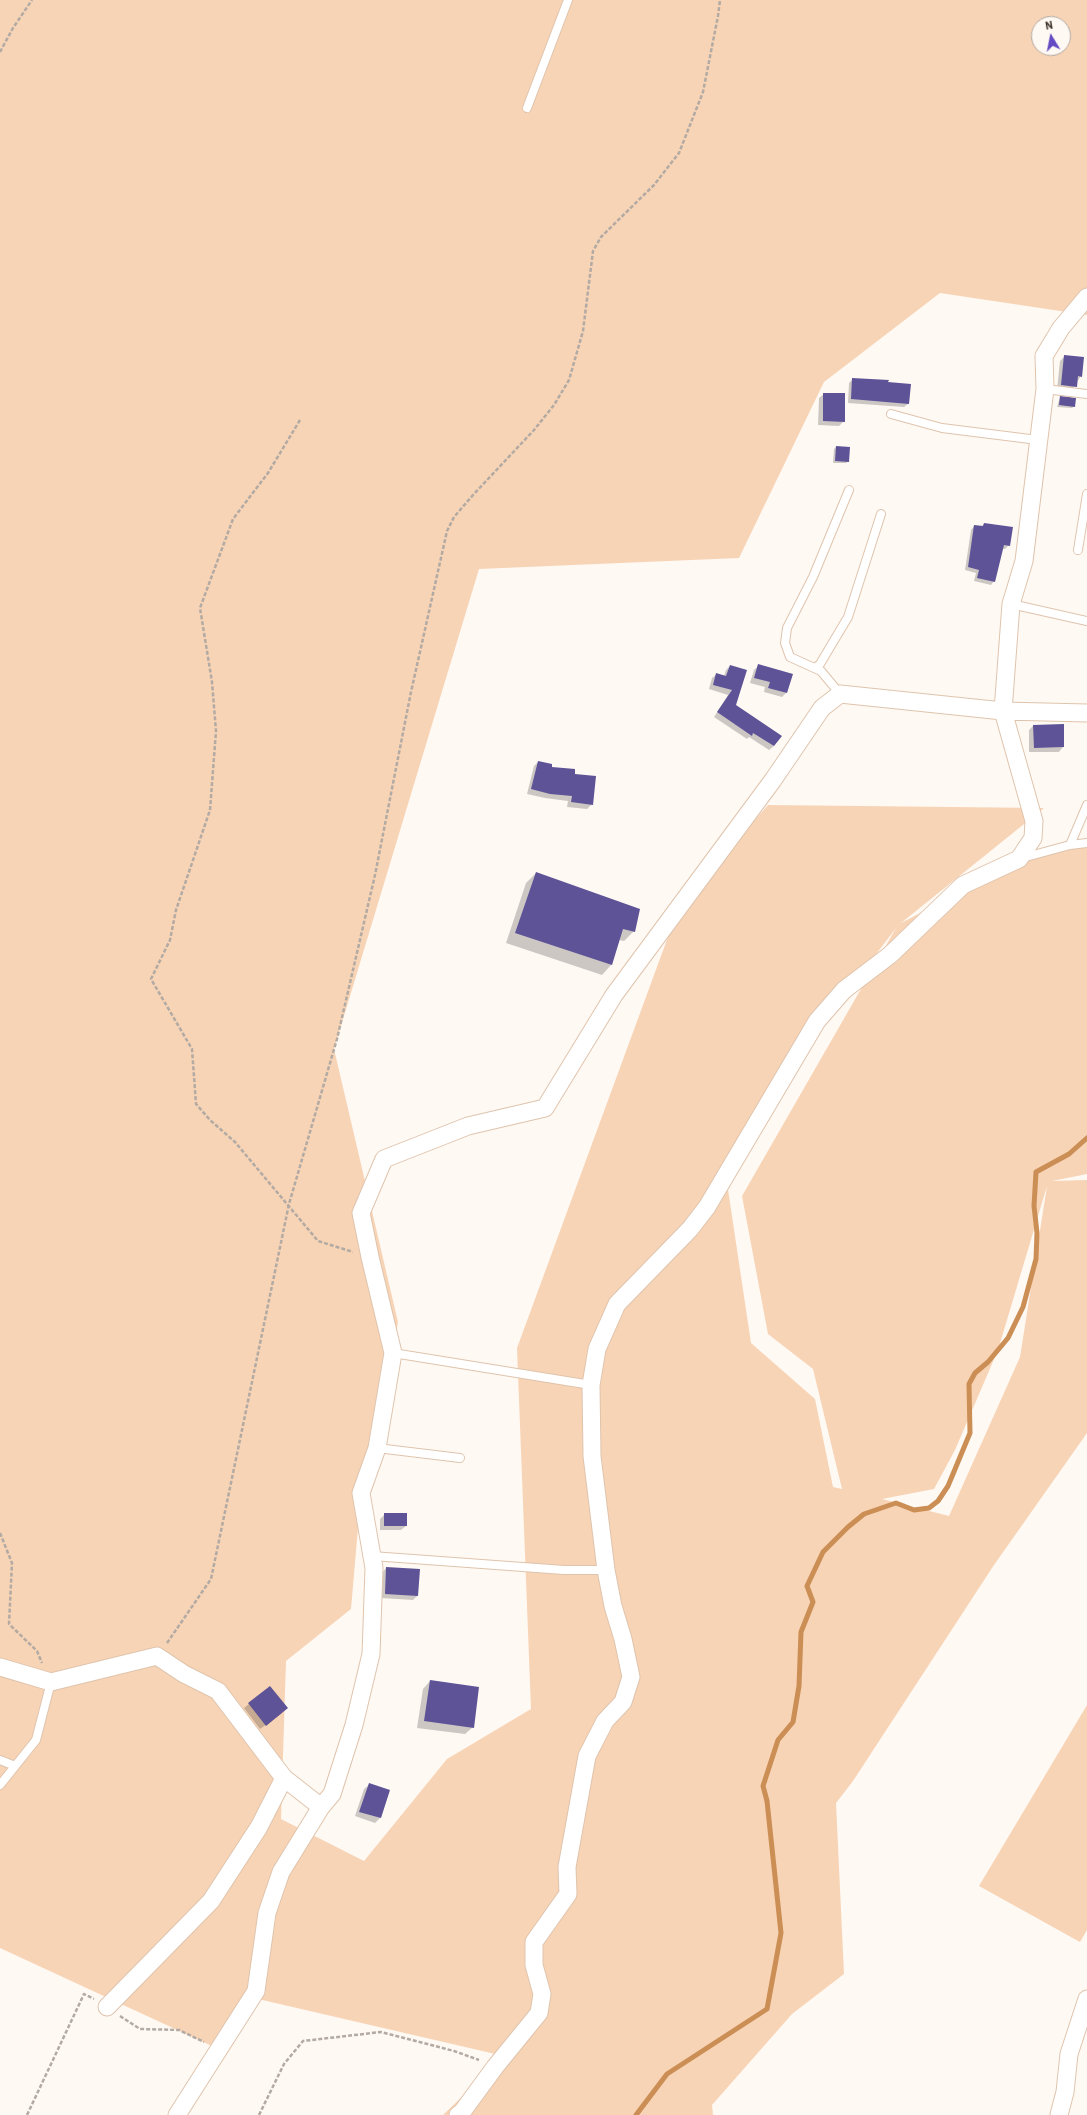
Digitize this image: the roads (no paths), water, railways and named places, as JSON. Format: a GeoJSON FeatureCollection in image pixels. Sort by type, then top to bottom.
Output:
{"type":"FeatureCollection","features":[{"type":"Feature","properties":{"kind":"street"},"geometry":{"type":"LineString","coordinates":[[458,2115],[462,2112],[495,2067],[539,2013],[542,1994],[534,1965],[534,1942],[568,1894],[566,1867],[587,1756],[604,1721],[623,1702],[631,1677],[624,1639],[613,1606],[606,1570],[592,1456],[591,1385],[597,1349],[617,1304],[690,1229],[707,1207],[817,1021],[844,990],[890,955],[963,885],[1018,859],[1032,838],[1034,821],[1003,711],[1011,604],[1024,561],[1045,389],[1044,356],[1061,328],[1087,297]]}},
{"type":"Feature","properties":{"kind":"street"},"geometry":{"type":"LineString","coordinates":[[178,2115],[256,1990],[267,1913],[281,1872],[321,1807],[332,1794],[341,1771],[371,1654],[374,1568],[361,1493],[377,1448],[393,1354],[370,1257],[362,1213],[384,1159],[468,1126],[545,1108],[614,995],[773,780],[822,708],[840,694],[1003,711],[1087,713]]}},
{"type":"Feature","properties":{"kind":"street"},"geometry":{"type":"LineString","coordinates":[[0,1667],[51,1682],[157,1656],[184,1674],[218,1691],[284,1778],[321,1807]]}},
{"type":"Feature","properties":{"kind":"street"},"geometry":{"type":"LineString","coordinates":[[107,2007],[211,1901],[259,1827],[284,1778]]}},
{"type":"Feature","properties":{"kind":"street"},"geometry":{"type":"LineString","coordinates":[[1059,2115],[1065,2092],[1069,2054],[1087,1999]]}},
{"type":"Feature","properties":{"kind":"lane"},"geometry":{"type":"LineString","coordinates":[[527,108],[568,0]]}},
{"type":"Feature","properties":{"kind":"lane"},"geometry":{"type":"LineString","coordinates":[[1045,389],[1087,394]]}},
{"type":"Feature","properties":{"kind":"lane"},"geometry":{"type":"LineString","coordinates":[[891,414],[942,428],[1038,440]]}},
{"type":"Feature","properties":{"kind":"lane"},"geometry":{"type":"LineString","coordinates":[[840,694],[821,671],[790,658],[785,643],[787,628],[813,577],[849,490]]}},
{"type":"Feature","properties":{"kind":"lane"},"geometry":{"type":"LineString","coordinates":[[1078,550],[1087,494]]}},
{"type":"Feature","properties":{"kind":"lane"},"geometry":{"type":"LineString","coordinates":[[815,668],[820,664],[848,617],[881,514]]}},
{"type":"Feature","properties":{"kind":"lane"},"geometry":{"type":"LineString","coordinates":[[1011,604],[1087,621]]}},
{"type":"Feature","properties":{"kind":"lane"},"geometry":{"type":"LineString","coordinates":[[1070,845],[1087,806]]}},
{"type":"Feature","properties":{"kind":"lane"},"geometry":{"type":"LineString","coordinates":[[1018,859],[1070,845],[1087,843]]}},
{"type":"Feature","properties":{"kind":"lane"},"geometry":{"type":"LineString","coordinates":[[393,1354],[591,1385]]}},
{"type":"Feature","properties":{"kind":"lane"},"geometry":{"type":"LineString","coordinates":[[377,1448],[460,1458]]}},
{"type":"Feature","properties":{"kind":"lane"},"geometry":{"type":"LineString","coordinates":[[372,1556],[564,1570],[606,1570]]}},
{"type":"Feature","properties":{"kind":"lane"},"geometry":{"type":"LineString","coordinates":[[0,1785],[36,1740],[51,1682]]}},
{"type":"Feature","properties":{"kind":"lane"},"geometry":{"type":"LineString","coordinates":[[0,1760],[15,1766]]}},
{"type":"Feature","properties":{"kind":"waterway"},"geometry":{"type":"LineString","coordinates":[[636,2115],[667,2074],[767,2009],[781,1933],[767,1801],[763,1786],[778,1740],[793,1722],[799,1686],[801,1632],[813,1602],[807,1586],[823,1552],[848,1527],[864,1514],[896,1503],[914,1510],[929,1508],[938,1501],[948,1486],[970,1433],[969,1384],[975,1373],[988,1362],[1008,1338],[1023,1307],[1036,1259],[1037,1233],[1034,1206],[1036,1172],[1069,1154],[1087,1138]]}}]}
